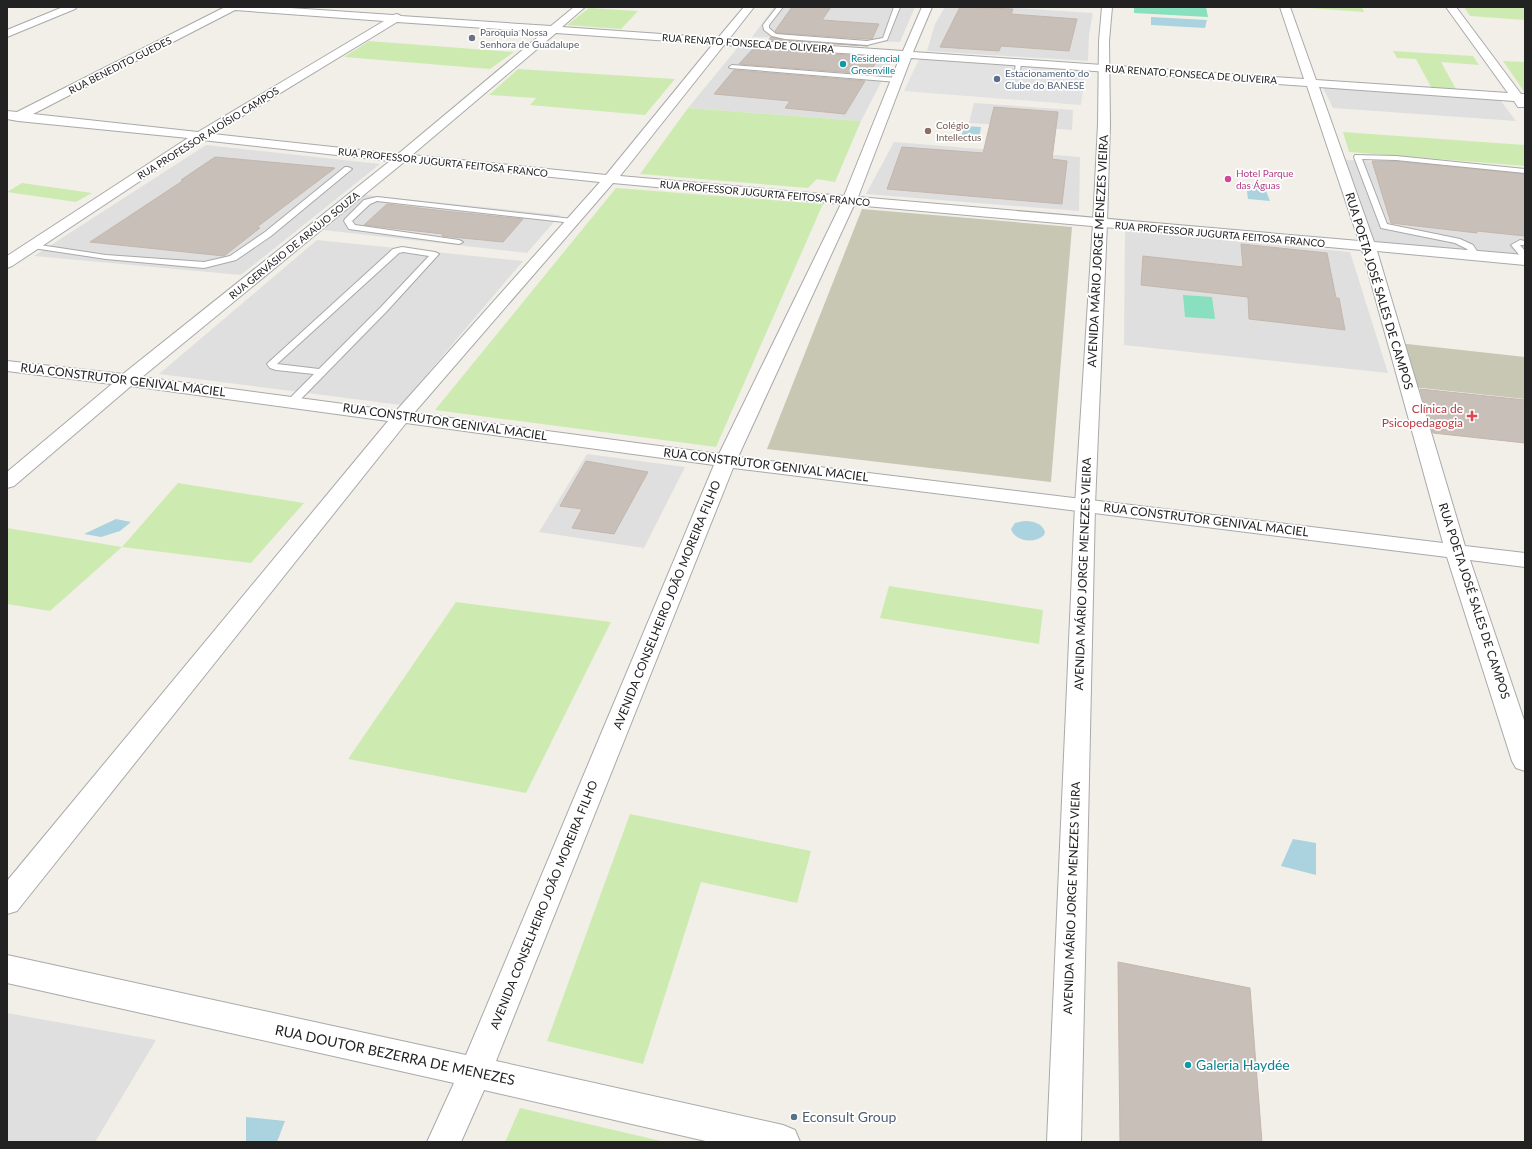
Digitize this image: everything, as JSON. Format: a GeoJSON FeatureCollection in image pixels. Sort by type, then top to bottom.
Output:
{"type":"FeatureCollection","features":[{"type":"Feature","properties":{"kind":"street"},"geometry":{"type":"LineString","coordinates":[[7,34],[72,7]]}},
{"type":"Feature","properties":{"kind":"street","name":"RUA RENATO FONSECA DE OLIVEIRA"},"geometry":{"type":"LineString","coordinates":[[233,7],[907,54],[1018,67],[1104,68],[1521,97]]}},
{"type":"Feature","properties":{"kind":"street","name":"RUA BENEDITO GUEDES"},"geometry":{"type":"LineString","coordinates":[[7,122],[13,116],[233,7]]}},
{"type":"Feature","properties":{"kind":"street","name":"RUA PROFESSOR ALOÍSIO CAMPOS"},"geometry":{"type":"LineString","coordinates":[[7,263],[200,136],[412,7]]}},
{"type":"Feature","properties":{"kind":"street","name":"RUA GERVÁSIO DE ARAÚJO SOUZA"},"geometry":{"type":"LineString","coordinates":[[7,482],[128,380],[401,158],[580,7]]}},
{"type":"Feature","properties":{"kind":"street"},"geometry":{"type":"LineString","coordinates":[[7,902],[402,416],[610,179],[749,7]]}},
{"type":"Feature","properties":{"kind":"street","name":"AVENIDA CONSELHEIRO JOÃO MOREIRA FILHO"},"geometry":{"type":"LineString","coordinates":[[444,1142],[475,1072],[726,461],[849,201],[927,7]]}},
{"type":"Feature","properties":{"kind":"street","name":"AVENIDA MÁRIO JORGE MENEZES VIEIRA"},"geometry":{"type":"LineString","coordinates":[[1064,1142],[1085,505],[1100,223],[1106,7]]}},
{"type":"Feature","properties":{"kind":"street","name":"RUA POETA JOSÉ SALES DE CAMPOS"},"geometry":{"type":"LineString","coordinates":[[1285,7],[1368,246],[1456,551],[1525,761]]}},
{"type":"Feature","properties":{"kind":"street"},"geometry":{"type":"LineString","coordinates":[[1451,7],[1521,97],[1525,108]]}},
{"type":"Feature","properties":{"kind":"street","name":"RUA PROFESSOR JUGURTA FEITOSA FRANCO"},"geometry":{"type":"LineString","coordinates":[[13,116],[610,179],[1525,260]]}},
{"type":"Feature","properties":{"kind":"street","name":"RUA CONSTRUTOR GENIVAL MACIEL"},"geometry":{"type":"LineString","coordinates":[[7,366],[293,401],[726,461],[1525,560]]}},
{"type":"Feature","properties":{"kind":"street","name":"RUA DOUTOR BEZERRA DE MENEZES"},"geometry":{"type":"LineString","coordinates":[[7,969],[475,1072],[783,1142]]}},
{"type":"Feature","properties":{"kind":"lane"},"geometry":{"type":"LineString","coordinates":[[780,7],[766,25],[766,29],[774,35],[867,43],[885,39],[897,7]]}},
{"type":"Feature","properties":{"kind":"lane"},"geometry":{"type":"LineString","coordinates":[[732,67],[897,80]]}},
{"type":"Feature","properties":{"kind":"lane"},"geometry":{"type":"LineString","coordinates":[[1476,256],[1470,247],[1457,241],[1384,226],[1358,157],[1396,158],[1525,171]]}},
{"type":"Feature","properties":{"kind":"lane"},"geometry":{"type":"LineString","coordinates":[[33,246],[106,257],[204,264],[218,263],[233,258],[268,234],[348,169]]}},
{"type":"Feature","properties":{"kind":"lane"},"geometry":{"type":"LineString","coordinates":[[459,242],[360,229],[352,227],[348,221],[351,216],[368,202],[377,199],[573,221]]}},
{"type":"Feature","properties":{"kind":"lane"},"geometry":{"type":"LineString","coordinates":[[1525,243],[1520,242],[1515,245],[1525,256]]}},
{"type":"Feature","properties":{"kind":"lane"},"geometry":{"type":"LineString","coordinates":[[293,401],[384,309],[435,254],[402,249],[396,251],[272,364],[273,366],[279,368],[321,372]]}},
{"type":"Feature","properties":{"kind":"shaded area"},"geometry":{"type":"Polygon","coordinates":[[[774,7],[915,7],[900,42],[752,37],[774,7]]]}},
{"type":"Feature","properties":{"kind":"shaded area"},"geometry":{"type":"Polygon","coordinates":[[[945,7],[1002,7],[1093,13],[1089,34],[1088,61],[927,51],[935,24],[945,7]]]}},
{"type":"Feature","properties":{"kind":"shaded area"},"geometry":{"type":"Polygon","coordinates":[[[739,46],[894,57],[861,121],[688,108],[739,46]]]}},
{"type":"Feature","properties":{"kind":"shaded area","name":"Estacionamento do Clube do BANESE"},"geometry":{"type":"Polygon","coordinates":[[[921,55],[1086,67],[1081,105],[904,91],[921,55]]]}},
{"type":"Feature","properties":{"kind":"shaded area"},"geometry":{"type":"Polygon","coordinates":[[[1322,86],[1500,100],[1516,121],[1333,108],[1322,86]]]}},
{"type":"Feature","properties":{"kind":"shaded area"},"geometry":{"type":"Polygon","coordinates":[[[974,103],[1073,110],[1072,130],[969,123],[974,103]]]}},
{"type":"Feature","properties":{"kind":"shaded area"},"geometry":{"type":"Polygon","coordinates":[[[894,142],[1080,157],[1079,211],[866,194],[894,142]]]}},
{"type":"Feature","properties":{"kind":"shaded area"},"geometry":{"type":"Polygon","coordinates":[[[206,145],[380,164],[241,275],[34,256],[206,145]]]}},
{"type":"Feature","properties":{"kind":"shaded area"},"geometry":{"type":"Polygon","coordinates":[[[1338,159],[1525,174],[1525,257],[1364,242],[1338,159]]]}},
{"type":"Feature","properties":{"kind":"shaded area"},"geometry":{"type":"Polygon","coordinates":[[[365,195],[560,215],[527,253],[323,230],[365,195]]]}},
{"type":"Feature","properties":{"kind":"shaded area"},"geometry":{"type":"Polygon","coordinates":[[[862,209],[1072,227],[1051,482],[767,449],[862,209]]]}},
{"type":"Feature","properties":{"kind":"shaded area"},"geometry":{"type":"Polygon","coordinates":[[[1125,231],[1350,252],[1388,373],[1124,345],[1125,231]]]}},
{"type":"Feature","properties":{"kind":"shaded area"},"geometry":{"type":"Polygon","coordinates":[[[317,240],[523,261],[401,405],[159,374],[317,240]]]}},
{"type":"Feature","properties":{"kind":"shaded area"},"geometry":{"type":"Polygon","coordinates":[[[1398,343],[1525,357],[1525,399],[1412,387],[1398,343]]]}},
{"type":"Feature","properties":{"kind":"shaded area"},"geometry":{"type":"Polygon","coordinates":[[[587,454],[685,467],[644,548],[539,532],[587,454]]]}},
{"type":"Feature","properties":{"kind":"shaded area"},"geometry":{"type":"Polygon","coordinates":[[[7,1013],[156,1040],[95,1142],[7,1142],[7,1013]]]}},
{"type":"Feature","properties":{"kind":"green space"},"geometry":{"type":"Polygon","coordinates":[[[1134,7],[1206,7],[1208,17],[1134,13],[1134,7]]]}},
{"type":"Feature","properties":{"kind":"green space"},"geometry":{"type":"Polygon","coordinates":[[[1296,7],[1362,7],[1364,12],[1296,7]]]}},
{"type":"Feature","properties":{"kind":"green space"},"geometry":{"type":"Polygon","coordinates":[[[1464,7],[1525,7],[1525,20],[1470,16],[1464,7]]]}},
{"type":"Feature","properties":{"kind":"green space"},"geometry":{"type":"Polygon","coordinates":[[[589,8],[638,11],[621,29],[567,25],[589,8]]]}},
{"type":"Feature","properties":{"kind":"green space"},"geometry":{"type":"Polygon","coordinates":[[[369,41],[514,52],[490,69],[344,57],[369,41]]]}},
{"type":"Feature","properties":{"kind":"green space"},"geometry":{"type":"Polygon","coordinates":[[[1393,51],[1473,56],[1479,65],[1441,62],[1456,89],[1431,87],[1416,59],[1397,58],[1393,51]]]}},
{"type":"Feature","properties":{"kind":"green space"},"geometry":{"type":"Polygon","coordinates":[[[1503,61],[1525,62],[1525,93],[1503,61]]]}},
{"type":"Feature","properties":{"kind":"green space"},"geometry":{"type":"Polygon","coordinates":[[[518,69],[675,79],[645,115],[530,105],[536,98],[489,95],[518,69]]]}},
{"type":"Feature","properties":{"kind":"green space"},"geometry":{"type":"Polygon","coordinates":[[[688,108],[861,121],[835,182],[817,179],[808,188],[640,174],[688,108]]]}},
{"type":"Feature","properties":{"kind":"green space"},"geometry":{"type":"Polygon","coordinates":[[[1343,132],[1525,145],[1525,166],[1349,152],[1343,132]]]}},
{"type":"Feature","properties":{"kind":"green space"},"geometry":{"type":"Polygon","coordinates":[[[22,183],[92,193],[76,202],[7,192],[22,183]]]}},
{"type":"Feature","properties":{"kind":"green space"},"geometry":{"type":"Polygon","coordinates":[[[616,188],[823,204],[716,447],[435,410],[616,188]]]}},
{"type":"Feature","properties":{"kind":"green space"},"geometry":{"type":"Polygon","coordinates":[[[1183,295],[1212,297],[1215,319],[1185,317],[1183,295]]]}},
{"type":"Feature","properties":{"kind":"green space"},"geometry":{"type":"Polygon","coordinates":[[[178,483],[304,503],[251,563],[122,547],[178,483]]]}},
{"type":"Feature","properties":{"kind":"green space"},"geometry":{"type":"Polygon","coordinates":[[[7,528],[122,547],[50,611],[7,604],[7,528]]]}},
{"type":"Feature","properties":{"kind":"green space"},"geometry":{"type":"Polygon","coordinates":[[[889,586],[1043,610],[1039,644],[880,618],[889,586]]]}},
{"type":"Feature","properties":{"kind":"green space"},"geometry":{"type":"Polygon","coordinates":[[[456,602],[611,622],[526,793],[348,759],[456,602]]]}},
{"type":"Feature","properties":{"kind":"green space"},"geometry":{"type":"Polygon","coordinates":[[[630,814],[811,851],[797,903],[701,882],[643,1064],[547,1041],[630,814]]]}},
{"type":"Feature","properties":{"kind":"green space"},"geometry":{"type":"Polygon","coordinates":[[[520,1108],[665,1142],[505,1142],[520,1108]]]}},
{"type":"Feature","properties":{"kind":"water"},"geometry":{"type":"Polygon","coordinates":[[[1151,17],[1207,20],[1205,28],[1151,25],[1151,17]]]}},
{"type":"Feature","properties":{"kind":"water"},"geometry":{"type":"Polygon","coordinates":[[[965,126],[981,127],[979,140],[960,139],[965,126]]]}},
{"type":"Feature","properties":{"kind":"water"},"geometry":{"type":"Polygon","coordinates":[[[1246,184],[1264,186],[1270,201],[1248,199],[1246,184]]]}},
{"type":"Feature","properties":{"kind":"water"},"geometry":{"type":"Polygon","coordinates":[[[116,519],[131,522],[120,531],[101,537],[84,534],[116,519]]]}},
{"type":"Feature","properties":{"kind":"water"},"geometry":{"type":"Polygon","coordinates":[[[1024,521],[1034,522],[1042,526],[1045,532],[1044,535],[1036,540],[1026,540],[1017,537],[1011,529],[1015,523],[1024,521]]]}},
{"type":"Feature","properties":{"kind":"water"},"geometry":{"type":"Polygon","coordinates":[[[1293,839],[1316,843],[1316,875],[1281,866],[1293,839]]]}},
{"type":"Feature","properties":{"kind":"water"},"geometry":{"type":"Polygon","coordinates":[[[246,1117],[285,1121],[277,1142],[246,1142],[246,1117]]]}},
{"type":"Feature","properties":{"kind":"building"},"geometry":{"type":"Polygon","coordinates":[[[792,7],[831,7],[822,20],[879,24],[872,39],[777,33],[775,31],[792,7]]]}},
{"type":"Feature","properties":{"kind":"building"},"geometry":{"type":"Polygon","coordinates":[[[960,7],[1013,9],[1011,14],[1077,19],[1069,51],[1001,46],[999,51],[940,47],[960,7]]]}},
{"type":"Feature","properties":{"kind":"building"},"geometry":{"type":"Polygon","coordinates":[[[771,37],[785,40],[868,46],[768,40],[771,37]]]}},
{"type":"Feature","properties":{"kind":"building"},"geometry":{"type":"Polygon","coordinates":[[[762,49],[863,56],[862,58],[878,59],[869,74],[739,64],[752,50],[762,49]]]}},
{"type":"Feature","properties":{"kind":"building"},"geometry":{"type":"Polygon","coordinates":[[[734,70],[865,81],[845,114],[785,108],[790,101],[714,94],[734,70]]]}},
{"type":"Feature","properties":{"kind":"building"},"geometry":{"type":"Polygon","coordinates":[[[994,107],[1058,112],[1052,159],[1067,161],[1062,204],[887,189],[902,147],[983,153],[994,107]]]}},
{"type":"Feature","properties":{"kind":"building"},"geometry":{"type":"Polygon","coordinates":[[[215,157],[335,168],[257,227],[260,228],[224,256],[90,242],[184,180],[181,180],[215,157]]]}},
{"type":"Feature","properties":{"kind":"building"},"geometry":{"type":"Polygon","coordinates":[[[1372,161],[1393,161],[1525,174],[1525,236],[1477,231],[1477,233],[1391,223],[1372,161]]]}},
{"type":"Feature","properties":{"kind":"building"},"geometry":{"type":"Polygon","coordinates":[[[387,204],[523,219],[503,242],[442,236],[443,234],[364,225],[387,204]]]}},
{"type":"Feature","properties":{"kind":"building"},"geometry":{"type":"Polygon","coordinates":[[[1241,244],[1327,253],[1336,298],[1339,298],[1345,330],[1249,319],[1248,297],[1141,285],[1143,256],[1243,267],[1241,244]]]}},
{"type":"Feature","properties":{"kind":"building","name":"Clínica de Psicopedagogia"},"geometry":{"type":"Polygon","coordinates":[[[1420,389],[1525,400],[1525,443],[1433,433],[1420,389]]]}},
{"type":"Feature","properties":{"kind":"building"},"geometry":{"type":"Polygon","coordinates":[[[586,461],[648,472],[614,534],[572,528],[582,509],[560,506],[586,461]]]}},
{"type":"Feature","properties":{"kind":"building","name":"Galeria Haydée"},"geometry":{"type":"Polygon","coordinates":[[[1118,962],[1250,988],[1262,1142],[1120,1142],[1118,962]]]}},
{"type":"Feature","properties":{"kind":"place","name":"Paroquia Nossa Senhora de Guadalupe"},"geometry":{"type":"Point","coordinates":[472,38]}},
{"type":"Feature","properties":{"kind":"place","name":"Residencial Greenville"},"geometry":{"type":"Point","coordinates":[843,64]}},
{"type":"Feature","properties":{"kind":"place","name":"Estacionamento do Clube do BANESE"},"geometry":{"type":"Point","coordinates":[997,79]}},
{"type":"Feature","properties":{"kind":"place","name":"Colégio Intellectus"},"geometry":{"type":"Point","coordinates":[928,131]}},
{"type":"Feature","properties":{"kind":"place","name":"Hotel Parque das Águas"},"geometry":{"type":"Point","coordinates":[1228,179]}},
{"type":"Feature","properties":{"kind":"place","name":"Clínica de Psicopedagogia"},"geometry":{"type":"Point","coordinates":[1472,416]}},
{"type":"Feature","properties":{"kind":"place","name":"Galeria Haydée"},"geometry":{"type":"Point","coordinates":[1188,1065]}},
{"type":"Feature","properties":{"kind":"place","name":"Econsult Group"},"geometry":{"type":"Point","coordinates":[794,1117]}}]}
